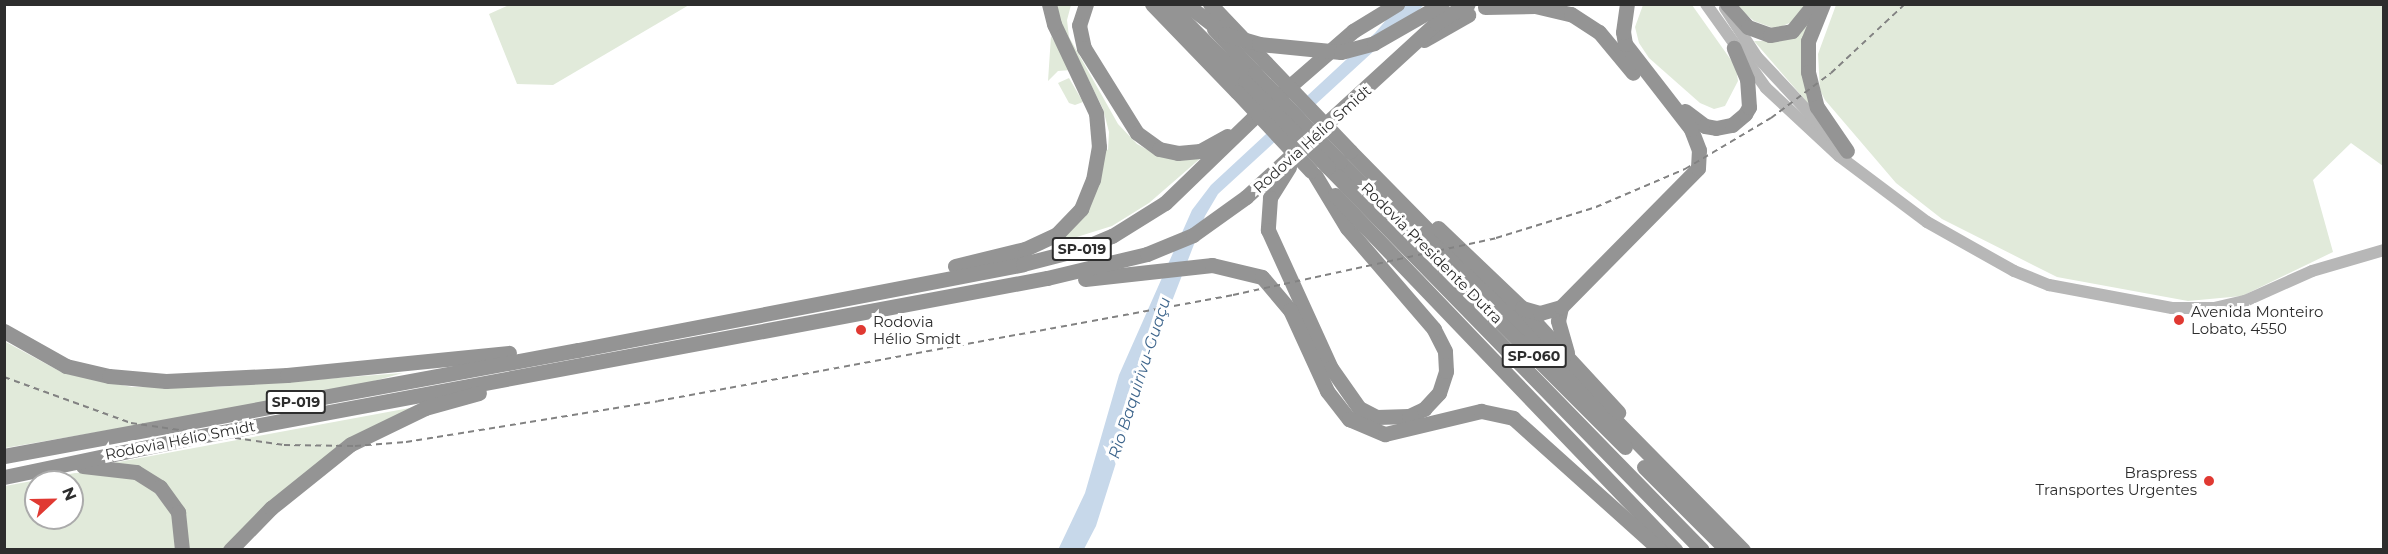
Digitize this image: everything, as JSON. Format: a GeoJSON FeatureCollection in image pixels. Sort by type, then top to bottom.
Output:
{"type":"FeatureCollection","features":[{"type":"Feature","properties":{"kind":"highway"},"geometry":{"type":"LineString","coordinates":[[869,291],[909,277],[1035,246],[1057,234],[1080,209],[1097,162],[1099,128],[1090,95],[1061,41],[1049,4]]}},
{"type":"Feature","properties":{"kind":"highway"},"geometry":{"type":"LineString","coordinates":[[1086,4],[1079,26],[1084,48],[1127,121],[1148,143],[1170,152],[1200,151],[1253,118]]}},
{"type":"Feature","properties":{"kind":"highway"},"geometry":{"type":"LineString","coordinates":[[1139,4],[1171,24]]}},
{"type":"Feature","properties":{"kind":"highway","name":"Rodovia Presidente Dutra"},"geometry":{"type":"LineString","coordinates":[[1152,4],[1171,24],[1251,78]]}},
{"type":"Feature","properties":{"kind":"highway","name":"Rodovia Presidente Dutra"},"geometry":{"type":"LineString","coordinates":[[1168,4],[1251,78],[1676,549]]}},
{"type":"Feature","properties":{"kind":"highway"},"geometry":{"type":"LineString","coordinates":[[1186,4],[1226,34],[1259,44],[1341,52],[1374,43],[1442,4]]}},
{"type":"Feature","properties":{"kind":"highway","name":"Rodovia Presidente Dutra"},"geometry":{"type":"LineString","coordinates":[[1191,4],[1251,78],[1329,165],[1618,468],[1702,549]]}},
{"type":"Feature","properties":{"kind":"highway","name":"SP-060"},"geometry":{"type":"LineString","coordinates":[[1210,4],[1251,78]]}},
{"type":"Feature","properties":{"kind":"highway","name":"Rodovia Hélio Smidt"},"geometry":{"type":"LineString","coordinates":[[9,455],[578,350],[869,291],[1034,261],[1112,236],[1165,203],[1253,118],[1353,31],[1397,4]]}},
{"type":"Feature","properties":{"kind":"highway","name":"Rodovia Hélio Smidt"},"geometry":{"type":"LineString","coordinates":[[10,476],[190,438],[990,289],[1106,265],[1169,246],[1209,225],[1302,148],[1419,43],[1436,23],[1468,4]]}},
{"type":"Feature","properties":{"kind":"highway"},"geometry":{"type":"LineString","coordinates":[[1521,308],[1540,313],[1562,307],[1698,168],[1699,150],[1691,129],[1625,45],[1623,32],[1627,4]]}},
{"type":"Feature","properties":{"kind":"highway"},"geometry":{"type":"LineString","coordinates":[[1724,4],[1748,27],[1770,35],[1792,31],[1814,4]]}},
{"type":"Feature","properties":{"kind":"highway"},"geometry":{"type":"LineString","coordinates":[[1823,4],[1808,42],[1808,72],[1817,107],[1847,151]]}},
{"type":"Feature","properties":{"kind":"highway"},"geometry":{"type":"LineString","coordinates":[[1489,6],[1550,8],[1576,16],[1599,32],[1688,142],[1689,162],[1665,204]]}},
{"type":"Feature","properties":{"kind":"highway","name":"Rodovia Hélio Smidt"},"geometry":{"type":"LineString","coordinates":[[1419,43],[1489,6]]}},
{"type":"Feature","properties":{"kind":"highway"},"geometry":{"type":"LineString","coordinates":[[1650,78],[1706,126],[1732,125],[1749,106],[1747,79],[1734,48]]}},
{"type":"Feature","properties":{"kind":"highway"},"geometry":{"type":"LineString","coordinates":[[1302,148],[1270,198],[1268,218],[1271,240],[1345,392],[1359,408],[1377,417],[1409,416],[1424,410],[1439,393],[1446,371],[1445,351],[1434,329],[1347,228],[1329,165]]}},
{"type":"Feature","properties":{"kind":"highway","name":"Rodovia Presidente Dutra"},"geometry":{"type":"LineString","coordinates":[[1329,165],[1727,549]]}},
{"type":"Feature","properties":{"kind":"highway","name":"SP-060"},"geometry":{"type":"LineString","coordinates":[[1329,165],[1413,215],[1640,448],[1743,549]]}},
{"type":"Feature","properties":{"kind":"highway"},"geometry":{"type":"LineString","coordinates":[[1413,215],[1446,235],[1570,358],[1625,420],[1640,448]]}},
{"type":"Feature","properties":{"kind":"highway"},"geometry":{"type":"LineString","coordinates":[[990,289],[1041,286],[1154,269],[1194,266],[1243,269],[1262,277],[1275,288],[1290,310],[1327,391],[1349,419],[1385,434],[1481,411],[1513,418],[1660,549]]}},
{"type":"Feature","properties":{"kind":"highway"},"geometry":{"type":"LineString","coordinates":[[1562,307],[1559,328],[1570,358]]}},
{"type":"Feature","properties":{"kind":"highway"},"geometry":{"type":"LineString","coordinates":[[4,331],[66,366],[109,376],[166,381],[287,375],[529,350],[578,350]]}},
{"type":"Feature","properties":{"kind":"highway"},"geometry":{"type":"LineString","coordinates":[[230,549],[310,474],[373,431],[444,402],[532,382],[583,365]]}},
{"type":"Feature","properties":{"kind":"highway"},"geometry":{"type":"LineString","coordinates":[[62,466],[125,469],[150,480],[168,495],[178,512],[182,549]]}},
{"type":"Feature","properties":{"kind":"highway"},"geometry":{"type":"LineString","coordinates":[[1618,468],[1632,493],[1687,549]]}},
{"type":"Feature","properties":{"kind":"main road"},"geometry":{"type":"LineString","coordinates":[[1706,4],[1734,48],[1766,88],[1800,122],[1927,222],[2014,271],[2049,285],[2097,296],[2172,308],[2223,307],[2366,254],[2384,250]]}},
{"type":"Feature","properties":{"kind":"main road"},"geometry":{"type":"LineString","coordinates":[[1724,4],[1757,57],[1868,176]]}},
{"type":"Feature","properties":{"kind":"green space"},"geometry":{"type":"Polygon","coordinates":[[[509,5],[689,5],[553,85],[517,84],[489,14],[509,5]]]}},
{"type":"Feature","properties":{"kind":"green space"},"geometry":{"type":"Polygon","coordinates":[[[1052,5],[1071,5],[1067,20],[1069,37],[1118,124],[1137,144],[1159,156],[1202,157],[1149,203],[1112,226],[1032,251],[1061,236],[1103,147],[1108,150],[1109,132],[1103,109],[1052,5]]]}},
{"type":"Feature","properties":{"kind":"green space"},"geometry":{"type":"Polygon","coordinates":[[[1643,5],[1692,5],[1736,67],[1738,81],[1725,106],[1714,109],[1700,103],[1649,58],[1639,43],[1635,27],[1643,5]]]}},
{"type":"Feature","properties":{"kind":"green space"},"geometry":{"type":"Polygon","coordinates":[[[1735,5],[1805,5],[1794,21],[1776,29],[1754,21],[1735,5]]]}},
{"type":"Feature","properties":{"kind":"green space"},"geometry":{"type":"Polygon","coordinates":[[[1836,5],[2383,5],[2383,166],[2351,143],[2313,180],[2333,252],[2242,296],[2188,301],[2057,277],[1942,219],[1896,183],[1825,100],[1820,90],[1818,54],[1836,5]]]}},
{"type":"Feature","properties":{"kind":"green space"},"geometry":{"type":"Polygon","coordinates":[[[1811,17],[1808,35],[1820,117],[1754,41],[1781,41],[1792,37],[1811,17]]]}},
{"type":"Feature","properties":{"kind":"green space"},"geometry":{"type":"Polygon","coordinates":[[[1051,36],[1071,70],[1058,71],[1048,81],[1051,36]]]}},
{"type":"Feature","properties":{"kind":"green space"},"geometry":{"type":"Polygon","coordinates":[[[1069,78],[1083,102],[1075,105],[1069,103],[1058,83],[1069,78]]]}},
{"type":"Feature","properties":{"kind":"green space"},"geometry":{"type":"Polygon","coordinates":[[[4,341],[63,373],[132,387],[217,387],[403,373],[341,390],[5,448],[4,341]]]}},
{"type":"Feature","properties":{"kind":"green space"},"geometry":{"type":"Polygon","coordinates":[[[415,407],[389,419],[225,549],[186,549],[180,508],[113,463],[415,407]]]}},
{"type":"Feature","properties":{"kind":"green space"},"geometry":{"type":"Polygon","coordinates":[[[115,471],[147,483],[173,515],[175,549],[5,550],[5,486],[24,482],[24,530],[84,530],[84,473],[115,471]]]}},
{"type":"Feature","properties":{"kind":"water","name":"Rio Baquirivu-Guaçu"},"geometry":{"type":"Polygon","coordinates":[[[1399,5],[1424,5],[1218,194],[1205,216],[1145,371],[1096,526],[1084,549],[1058,550],[1085,493],[1119,375],[1192,210],[1211,185],[1375,33],[1399,5]]]}},
{"type":"Feature","properties":{"kind":"railway"},"geometry":{"type":"LineString","coordinates":[[4,377],[131,423],[284,445],[355,446],[406,442],[658,401],[1233,295],[1496,238],[1596,207],[1685,169],[1771,118],[1831,73],[1905,4]]}},
{"type":"Feature","properties":{"kind":"place","name":"Avenida Monteiro Lobato, 4550"},"geometry":{"type":"Point","coordinates":[2179,320]}},
{"type":"Feature","properties":{"kind":"place","name":"Rodovia Hélio Smidt"},"geometry":{"type":"Point","coordinates":[861,330]}},
{"type":"Feature","properties":{"kind":"place","name":"Braspress Transportes Urgentes"},"geometry":{"type":"Point","coordinates":[2209,481]}}]}
